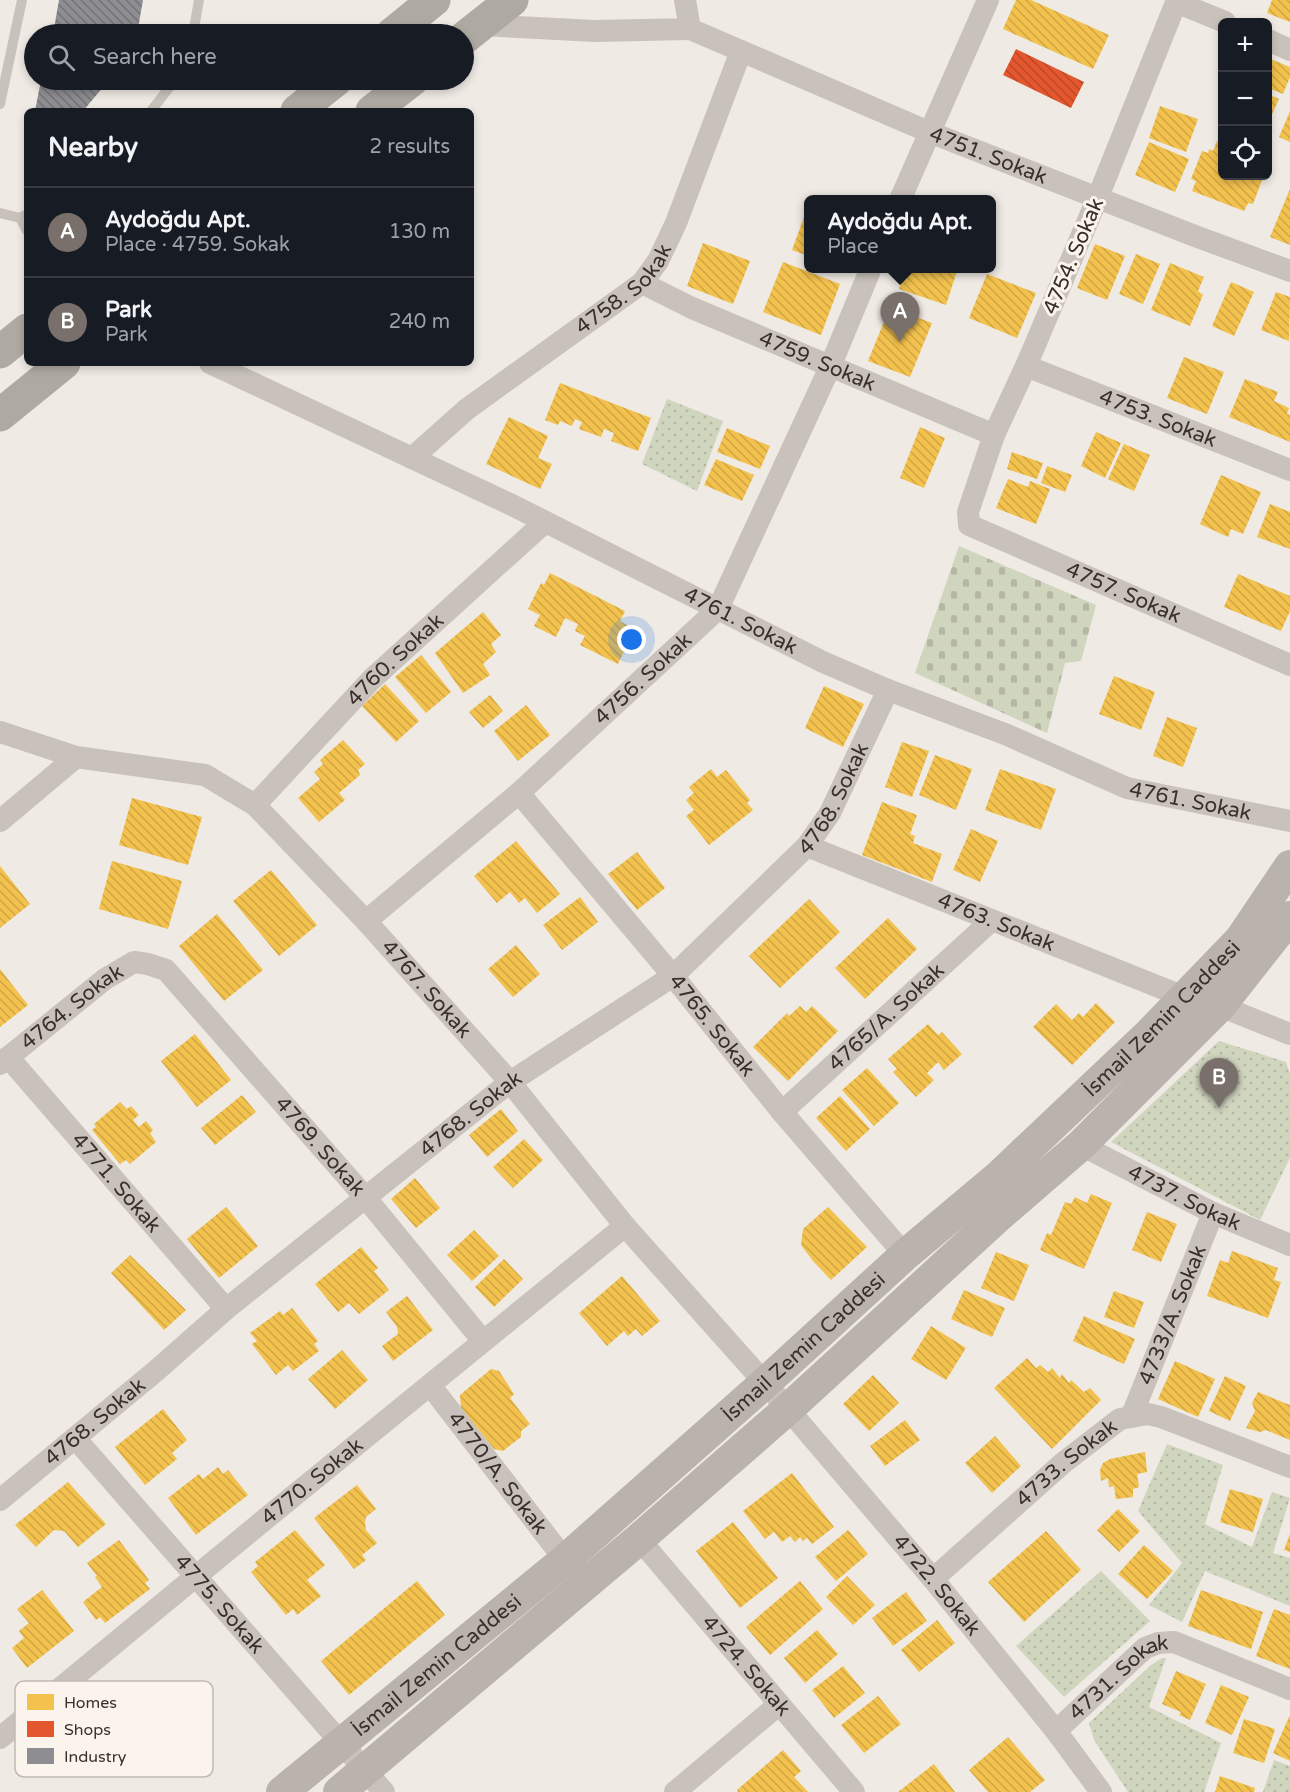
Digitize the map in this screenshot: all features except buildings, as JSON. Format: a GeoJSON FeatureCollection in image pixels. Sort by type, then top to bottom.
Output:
{"type":"FeatureCollection","features":[{"type":"Feature","properties":{"kind":"highway"},"geometry":{"type":"LineString","coordinates":[[404,24],[434,0]]}},
{"type":"Feature","properties":{"kind":"highway"},"geometry":{"type":"LineString","coordinates":[[474,30],[512,0]]}},
{"type":"Feature","properties":{"kind":"highway"},"geometry":{"type":"LineString","coordinates":[[301,108],[323,90]]}},
{"type":"Feature","properties":{"kind":"highway"},"geometry":{"type":"LineString","coordinates":[[376,108],[399,90]]}},
{"type":"Feature","properties":{"kind":"highway"},"geometry":{"type":"LineString","coordinates":[[0,352],[24,332]]}},
{"type":"Feature","properties":{"kind":"highway"},"geometry":{"type":"LineString","coordinates":[[0,414],[59,366]]}},
{"type":"Feature","properties":{"kind":"main road","name":"İsmail Zemin Caddesi"},"geometry":{"type":"LineString","coordinates":[[282,1792],[565,1560],[905,1255],[998,1177],[1185,997],[1240,940],[1290,867]]}},
{"type":"Feature","properties":{"kind":"main road","name":"İsmail Zemin Caddesi"},"geometry":{"type":"LineString","coordinates":[[339,1792],[375,1780],[639,1539],[788,1409],[1080,1145],[1220,1006],[1290,917]]}},
{"type":"Feature","properties":{"kind":"main road"},"geometry":{"type":"LineString","coordinates":[[1258,958],[1290,940]]}},
{"type":"Feature","properties":{"kind":"street"},"geometry":{"type":"LineString","coordinates":[[474,32],[690,29],[685,0]]}},
{"type":"Feature","properties":{"kind":"street"},"geometry":{"type":"LineString","coordinates":[[902,195],[988,0]]}},
{"type":"Feature","properties":{"kind":"street"},"geometry":{"type":"LineString","coordinates":[[1177,1],[1218,19]]}},
{"type":"Feature","properties":{"kind":"street","name":"4754. Sokak"},"geometry":{"type":"LineString","coordinates":[[968,512],[994,435],[1098,197],[1177,1]]}},
{"type":"Feature","properties":{"kind":"street","name":"4751. Sokak"},"geometry":{"type":"LineString","coordinates":[[690,29],[929,132],[1290,271]]}},
{"type":"Feature","properties":{"kind":"street"},"geometry":{"type":"LineString","coordinates":[[1272,42],[1290,50]]}},
{"type":"Feature","properties":{"kind":"street","name":"4758. Sokak"},"geometry":{"type":"LineString","coordinates":[[412,458],[467,409],[642,283],[658,261],[676,223],[741,51]]}},
{"type":"Feature","properties":{"kind":"street","name":"4756. Sokak"},"geometry":{"type":"LineString","coordinates":[[366,921],[519,793],[718,609],[830,367],[869,273]]}},
{"type":"Feature","properties":{"kind":"street","name":"4759. Sokak"},"geometry":{"type":"LineString","coordinates":[[642,283],[692,308],[994,435]]}},
{"type":"Feature","properties":{"kind":"street","name":"4761. Sokak"},"geometry":{"type":"LineString","coordinates":[[216,366],[545,522],[822,662],[888,690],[1005,734],[1127,788],[1290,821]]}},
{"type":"Feature","properties":{"kind":"street","name":"4753. Sokak"},"geometry":{"type":"LineString","coordinates":[[1026,366],[1290,470]]}},
{"type":"Feature","properties":{"kind":"street","name":"4757. Sokak"},"geometry":{"type":"LineString","coordinates":[[968,512],[969,525],[980,531],[1290,666]]}},
{"type":"Feature","properties":{"kind":"street","name":"4760. Sokak"},"geometry":{"type":"LineString","coordinates":[[255,805],[372,679],[545,522]]}},
{"type":"Feature","properties":{"kind":"street","name":"4768. Sokak"},"geometry":{"type":"LineString","coordinates":[[0,1500],[226,1309],[510,1082],[673,976],[807,846],[830,813],[888,690]]}},
{"type":"Feature","properties":{"kind":"street","name":"4767. Sokak"},"geometry":{"type":"LineString","coordinates":[[0,732],[76,757],[205,775],[255,805],[366,921],[510,1082],[625,1226],[765,1383]]}},
{"type":"Feature","properties":{"kind":"street"},"geometry":{"type":"LineString","coordinates":[[0,821],[76,757]]}},
{"type":"Feature","properties":{"kind":"street","name":"4765. Sokak"},"geometry":{"type":"LineString","coordinates":[[519,793],[673,976],[782,1112],[905,1255]]}},
{"type":"Feature","properties":{"kind":"street","name":"4763. Sokak"},"geometry":{"type":"LineString","coordinates":[[807,846],[1185,997]]}},
{"type":"Feature","properties":{"kind":"street","name":"4765/A. Sokak"},"geometry":{"type":"LineString","coordinates":[[782,1112],[991,921]]}},
{"type":"Feature","properties":{"kind":"street","name":"4764. Sokak"},"geometry":{"type":"LineString","coordinates":[[4,1060],[105,979],[134,962],[148,964]]}},
{"type":"Feature","properties":{"kind":"street","name":"4769. Sokak"},"geometry":{"type":"LineString","coordinates":[[148,964],[166,970],[365,1197],[483,1341]]}},
{"type":"Feature","properties":{"kind":"street"},"geometry":{"type":"LineString","coordinates":[[1220,1006],[1290,1034]]}},
{"type":"Feature","properties":{"kind":"street","name":"4771. Sokak"},"geometry":{"type":"LineString","coordinates":[[4,1060],[226,1309]]}},
{"type":"Feature","properties":{"kind":"street","name":"4737. Sokak"},"geometry":{"type":"LineString","coordinates":[[1080,1145],[1213,1213],[1290,1245]]}},
{"type":"Feature","properties":{"kind":"street","name":"4733/A. Sokak"},"geometry":{"type":"LineString","coordinates":[[1132,1415],[1213,1213]]}},
{"type":"Feature","properties":{"kind":"street","name":"4770. Sokak"},"geometry":{"type":"LineString","coordinates":[[70,1681],[625,1226]]}},
{"type":"Feature","properties":{"kind":"street","name":"4722. Sokak"},"geometry":{"type":"LineString","coordinates":[[765,1383],[933,1579],[1056,1731],[1101,1792]]}},
{"type":"Feature","properties":{"kind":"street","name":"4770/A. Sokak"},"geometry":{"type":"LineString","coordinates":[[430,1385],[565,1560]]}},
{"type":"Feature","properties":{"kind":"street","name":"4733. Sokak"},"geometry":{"type":"LineString","coordinates":[[933,1579],[1063,1463],[1120,1419],[1132,1415],[1148,1414],[1161,1418],[1290,1467]]}},
{"type":"Feature","properties":{"kind":"street","name":"4775. Sokak"},"geometry":{"type":"LineString","coordinates":[[75,1438],[340,1743],[375,1780]]}},
{"type":"Feature","properties":{"kind":"street","name":"4724. Sokak"},"geometry":{"type":"LineString","coordinates":[[639,1539],[854,1792]]}},
{"type":"Feature","properties":{"kind":"street","name":"4731. Sokak"},"geometry":{"type":"LineString","coordinates":[[1056,1731],[1145,1648],[1158,1643],[1174,1642],[1290,1689]]}},
{"type":"Feature","properties":{"kind":"street"},"geometry":{"type":"LineString","coordinates":[[675,1792],[778,1705]]}},
{"type":"Feature","properties":{"kind":"street","name":"4770. Sokak"},"geometry":{"type":"LineString","coordinates":[[0,1738],[15,1726]]}},
{"type":"Feature","properties":{"kind":"lane"},"geometry":{"type":"LineString","coordinates":[[0,104],[22,0]]}},
{"type":"Feature","properties":{"kind":"lane"},"geometry":{"type":"LineString","coordinates":[[195,24],[199,0]]}},
{"type":"Feature","properties":{"kind":"lane"},"geometry":{"type":"LineString","coordinates":[[153,108],[167,90]]}},
{"type":"Feature","properties":{"kind":"lane"},"geometry":{"type":"LineString","coordinates":[[0,213],[24,216]]}},
{"type":"Feature","properties":{"kind":"green space"},"geometry":{"type":"Polygon","coordinates":[[[667,399],[723,421],[697,491],[642,464],[667,399]]]}},
{"type":"Feature","properties":{"kind":"green space"},"geometry":{"type":"Polygon","coordinates":[[[959,546],[1096,605],[1081,661],[1065,663],[1047,733],[915,673],[959,546]]]}},
{"type":"Feature","properties":{"kind":"green space"},"geometry":{"type":"Polygon","coordinates":[[[1219,1041],[1286,1062],[1290,1074],[1290,1158],[1260,1220],[1111,1142],[1219,1041]]]}},
{"type":"Feature","properties":{"kind":"green space"},"geometry":{"type":"Polygon","coordinates":[[[1167,1444],[1223,1465],[1205,1524],[1252,1547],[1272,1492],[1290,1498],[1273,1553],[1290,1558],[1290,1606],[1205,1571],[1182,1622],[1149,1605],[1182,1563],[1138,1511],[1167,1444]]]}},
{"type":"Feature","properties":{"kind":"green space"},"geometry":{"type":"Polygon","coordinates":[[[1101,1571],[1150,1621],[1064,1697],[1016,1646],[1101,1571]]]}},
{"type":"Feature","properties":{"kind":"green space"},"geometry":{"type":"Polygon","coordinates":[[[1166,1658],[1149,1707],[1221,1743],[1204,1792],[1128,1792],[1094,1740],[1089,1723],[1151,1665],[1166,1658]]]}},
{"type":"Feature","properties":{"kind":"green space"},"geometry":{"type":"Polygon","coordinates":[[[1274,1760],[1290,1766],[1290,1792],[1263,1792],[1274,1760]]]}},
{"type":"Feature","properties":{"kind":"place","name":"Aydoğdu Apt."},"geometry":{"type":"Point","coordinates":[900,342]}},
{"type":"Feature","properties":{"kind":"place","name":"Park"},"geometry":{"type":"Point","coordinates":[1219,1108]}}]}
